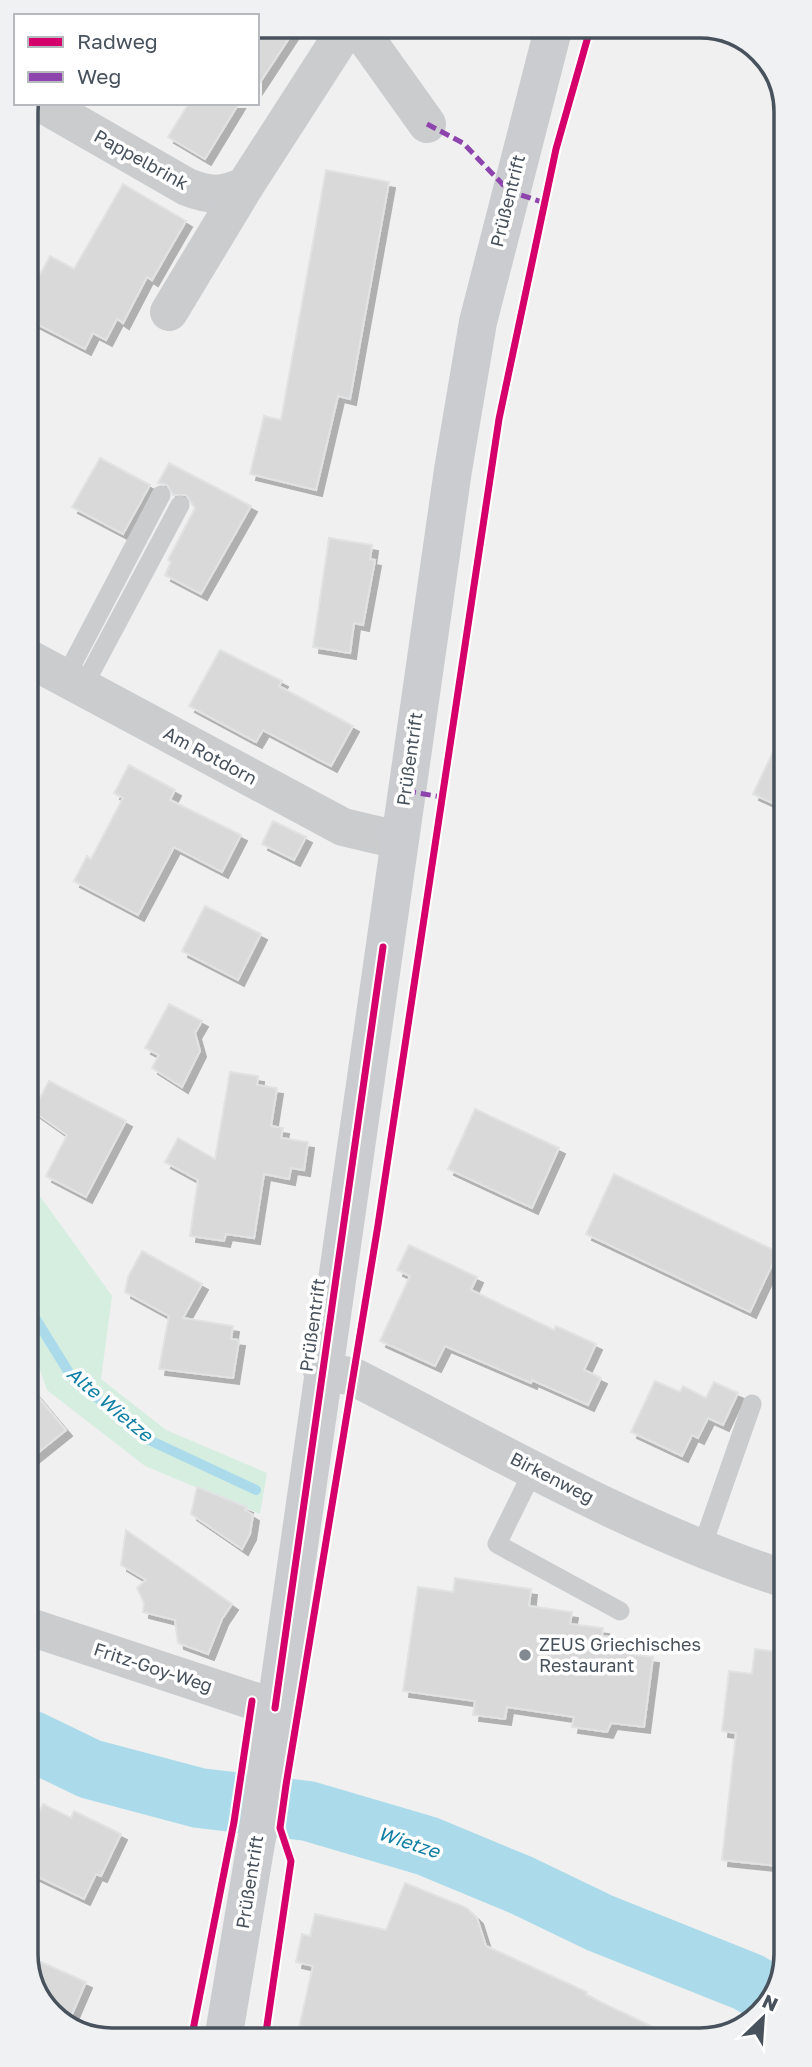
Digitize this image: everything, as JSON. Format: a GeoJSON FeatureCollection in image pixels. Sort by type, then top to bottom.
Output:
{"type":"FeatureCollection","features":[{"type":"Feature","properties":{"kind":"main road","name":"Prüßentrift"},"geometry":{"type":"LineString","coordinates":[[225,2028],[259,1825],[398,840],[478,322],[551,39]]}},
{"type":"Feature","properties":{"kind":"street"},"geometry":{"type":"LineString","coordinates":[[169,312],[245,186],[340,38]]}},
{"type":"Feature","properties":{"kind":"street"},"geometry":{"type":"LineString","coordinates":[[366,38],[427,124]]}},
{"type":"Feature","properties":{"kind":"street","name":"Pappelbrink"},"geometry":{"type":"LineString","coordinates":[[44,105],[187,187],[211,196],[245,186]]}},
{"type":"Feature","properties":{"kind":"street","name":"Am Rotdorn"},"geometry":{"type":"LineString","coordinates":[[39,664],[343,827],[398,840]]}},
{"type":"Feature","properties":{"kind":"street","name":"Birkenweg"},"geometry":{"type":"LineString","coordinates":[[322,1371],[355,1377],[647,1527],[701,1550],[774,1575]]}},
{"type":"Feature","properties":{"kind":"street","name":"Fritz-Goy-Weg"},"geometry":{"type":"LineString","coordinates":[[38,1630],[275,1708]]}},
{"type":"Feature","properties":{"kind":"lane"},"geometry":{"type":"LineString","coordinates":[[74,683],[161,495]]}},
{"type":"Feature","properties":{"kind":"lane"},"geometry":{"type":"LineString","coordinates":[[74,683],[180,505]]}},
{"type":"Feature","properties":{"kind":"lane"},"geometry":{"type":"LineString","coordinates":[[701,1550],[752,1404]]}},
{"type":"Feature","properties":{"kind":"lane"},"geometry":{"type":"LineString","coordinates":[[534,1469],[497,1544],[620,1611]]}},
{"type":"Feature","properties":{"kind":"green space","name":"Alte Wietze"},"geometry":{"type":"Polygon","coordinates":[[[38,1194],[112,1296],[101,1379],[166,1430],[267,1473],[260,1514],[145,1466],[47,1390],[38,1365],[38,1194]]]}},
{"type":"Feature","properties":{"kind":"building"},"geometry":{"type":"Polygon","coordinates":[[[259,38],[289,38],[259,84],[259,38]]]}},
{"type":"Feature","properties":{"kind":"building"},"geometry":{"type":"Polygon","coordinates":[[[188,105],[238,105],[205,159],[168,137],[188,105]]]}},
{"type":"Feature","properties":{"kind":"building"},"geometry":{"type":"Polygon","coordinates":[[[326,170],[389,182],[350,399],[338,396],[316,490],[250,474],[264,416],[281,420],[326,170]]]}},
{"type":"Feature","properties":{"kind":"building"},"geometry":{"type":"Polygon","coordinates":[[[123,184],[186,221],[152,280],[147,277],[123,323],[117,319],[106,340],[93,333],[85,349],[39,325],[39,277],[50,256],[74,269],[123,184]]]}},
{"type":"Feature","properties":{"kind":"building"},"geometry":{"type":"Polygon","coordinates":[[[100,458],[150,485],[123,534],[72,507],[100,458]]]}},
{"type":"Feature","properties":{"kind":"building"},"geometry":{"type":"Polygon","coordinates":[[[169,463],[251,506],[201,594],[165,575],[171,562],[168,560],[195,508],[186,495],[173,495],[167,485],[158,483],[169,463]]]}},
{"type":"Feature","properties":{"kind":"building"},"geometry":{"type":"Polygon","coordinates":[[[329,538],[372,545],[370,559],[375,560],[363,625],[354,623],[350,653],[313,647],[329,538]]]}},
{"type":"Feature","properties":{"kind":"building"},"geometry":{"type":"Polygon","coordinates":[[[220,650],[282,681],[279,686],[353,726],[331,766],[263,730],[256,742],[189,706],[220,650]]]}},
{"type":"Feature","properties":{"kind":"building"},"geometry":{"type":"Polygon","coordinates":[[[774,750],[774,804],[753,794],[774,750]]]}},
{"type":"Feature","properties":{"kind":"building"},"geometry":{"type":"Polygon","coordinates":[[[129,765],[175,790],[170,800],[241,835],[222,872],[174,847],[138,915],[74,881],[87,856],[91,859],[123,798],[114,793],[129,765]]]}},
{"type":"Feature","properties":{"kind":"building"},"geometry":{"type":"Polygon","coordinates":[[[273,821],[306,837],[294,860],[262,844],[273,821]]]}},
{"type":"Feature","properties":{"kind":"building"},"geometry":{"type":"Polygon","coordinates":[[[205,906],[261,934],[238,980],[182,951],[205,906]]]}},
{"type":"Feature","properties":{"kind":"building"},"geometry":{"type":"Polygon","coordinates":[[[169,1004],[202,1021],[195,1033],[200,1051],[182,1087],[152,1068],[159,1055],[145,1048],[169,1004]]]}},
{"type":"Feature","properties":{"kind":"building"},"geometry":{"type":"Polygon","coordinates":[[[230,1072],[258,1076],[257,1085],[277,1088],[271,1126],[283,1128],[281,1138],[308,1142],[304,1170],[291,1168],[289,1179],[264,1174],[254,1238],[226,1234],[224,1241],[190,1236],[198,1180],[165,1162],[178,1138],[215,1159],[230,1072]]]}},
{"type":"Feature","properties":{"kind":"building"},"geometry":{"type":"Polygon","coordinates":[[[49,1081],[126,1121],[86,1197],[46,1176],[67,1135],[38,1115],[38,1101],[49,1081]]]}},
{"type":"Feature","properties":{"kind":"building"},"geometry":{"type":"Polygon","coordinates":[[[475,1109],[559,1148],[532,1208],[448,1169],[475,1109]]]}},
{"type":"Feature","properties":{"kind":"building"},"geometry":{"type":"Polygon","coordinates":[[[614,1174],[774,1250],[774,1261],[750,1312],[586,1234],[614,1174]]]}},
{"type":"Feature","properties":{"kind":"building"},"geometry":{"type":"Polygon","coordinates":[[[409,1245],[477,1277],[471,1290],[554,1330],[556,1326],[596,1344],[584,1370],[601,1378],[588,1405],[445,1346],[435,1366],[380,1341],[410,1276],[397,1270],[409,1245]]]}},
{"type":"Feature","properties":{"kind":"building"},"geometry":{"type":"Polygon","coordinates":[[[142,1251],[202,1284],[183,1318],[233,1326],[231,1339],[239,1340],[233,1378],[159,1369],[169,1316],[125,1292],[128,1277],[142,1251]]]}},
{"type":"Feature","properties":{"kind":"building"},"geometry":{"type":"Polygon","coordinates":[[[655,1381],[680,1392],[683,1386],[706,1398],[714,1382],[738,1393],[723,1425],[708,1418],[698,1438],[692,1435],[682,1456],[631,1432],[655,1381]]]}},
{"type":"Feature","properties":{"kind":"building"},"geometry":{"type":"Polygon","coordinates":[[[38,1397],[66,1430],[38,1452],[38,1397]]]}},
{"type":"Feature","properties":{"kind":"building"},"geometry":{"type":"Polygon","coordinates":[[[197,1487],[247,1507],[245,1510],[253,1515],[250,1534],[242,1549],[191,1514],[197,1487]]]}},
{"type":"Feature","properties":{"kind":"building"},"geometry":{"type":"Polygon","coordinates":[[[126,1530],[232,1604],[222,1619],[208,1654],[178,1643],[175,1620],[143,1612],[144,1603],[137,1588],[146,1580],[121,1565],[126,1530]]]}},
{"type":"Feature","properties":{"kind":"building","name":"ZEUS Griechisches Restaurant"},"geometry":{"type":"Polygon","coordinates":[[[455,1578],[531,1589],[529,1606],[572,1612],[570,1624],[603,1628],[602,1636],[632,1640],[630,1654],[653,1657],[644,1727],[611,1723],[607,1732],[572,1727],[574,1717],[507,1707],[505,1719],[473,1715],[475,1701],[403,1691],[418,1587],[453,1592],[455,1578]]]}},
{"type":"Feature","properties":{"kind":"building"},"geometry":{"type":"Polygon","coordinates":[[[755,1649],[774,1652],[774,1866],[722,1860],[736,1733],[722,1731],[729,1671],[752,1674],[755,1649]]]}},
{"type":"Feature","properties":{"kind":"building"},"geometry":{"type":"Polygon","coordinates":[[[43,1804],[71,1818],[74,1811],[121,1834],[101,1876],[96,1874],[84,1899],[38,1877],[38,1814],[43,1804]]]}},
{"type":"Feature","properties":{"kind":"building"},"geometry":{"type":"Polygon","coordinates":[[[405,1883],[467,1908],[477,1918],[486,1946],[587,1992],[586,1995],[655,2028],[299,2028],[313,1966],[296,1962],[302,1934],[310,1936],[315,1914],[386,1930],[405,1883]]]}},
{"type":"Feature","properties":{"kind":"building"},"geometry":{"type":"Polygon","coordinates":[[[41,1962],[86,1982],[71,2016],[48,1992],[39,1966],[41,1962]]]}},
{"type":"Feature","properties":{"kind":"waterway","name":"Alte Wietze"},"geometry":{"type":"LineString","coordinates":[[38,1323],[71,1376],[147,1439],[256,1490]]}},
{"type":"Feature","properties":{"kind":"waterway","name":"Wietze"},"geometry":{"type":"LineString","coordinates":[[38,1744],[90,1769],[199,1798],[308,1811],[427,1846],[521,1885],[600,1923],[750,1983]]}},
{"type":"Feature","properties":{"kind":"marked path"},"geometry":{"type":"LineString","coordinates":[[427,124],[463,143],[509,191],[545,203]]}},
{"type":"Feature","properties":{"kind":"marked path"},"geometry":{"type":"LineString","coordinates":[[406,791],[442,797]]}},
{"type":"Feature","properties":{"kind":"cycle path"},"geometry":{"type":"LineString","coordinates":[[267,2028],[291,1861],[280,1828],[286,1785],[378,1225],[499,419],[556,149],[587,39]]}},
{"type":"Feature","properties":{"kind":"cycle path"},"geometry":{"type":"LineString","coordinates":[[275,1708],[383,947]]}},
{"type":"Feature","properties":{"kind":"cycle path"},"geometry":{"type":"LineString","coordinates":[[193,2028],[234,1822],[252,1701]]}},
{"type":"Feature","properties":{"kind":"place","name":"ZEUS Griechisches Restaurant"},"geometry":{"type":"Point","coordinates":[525,1655]}}]}
